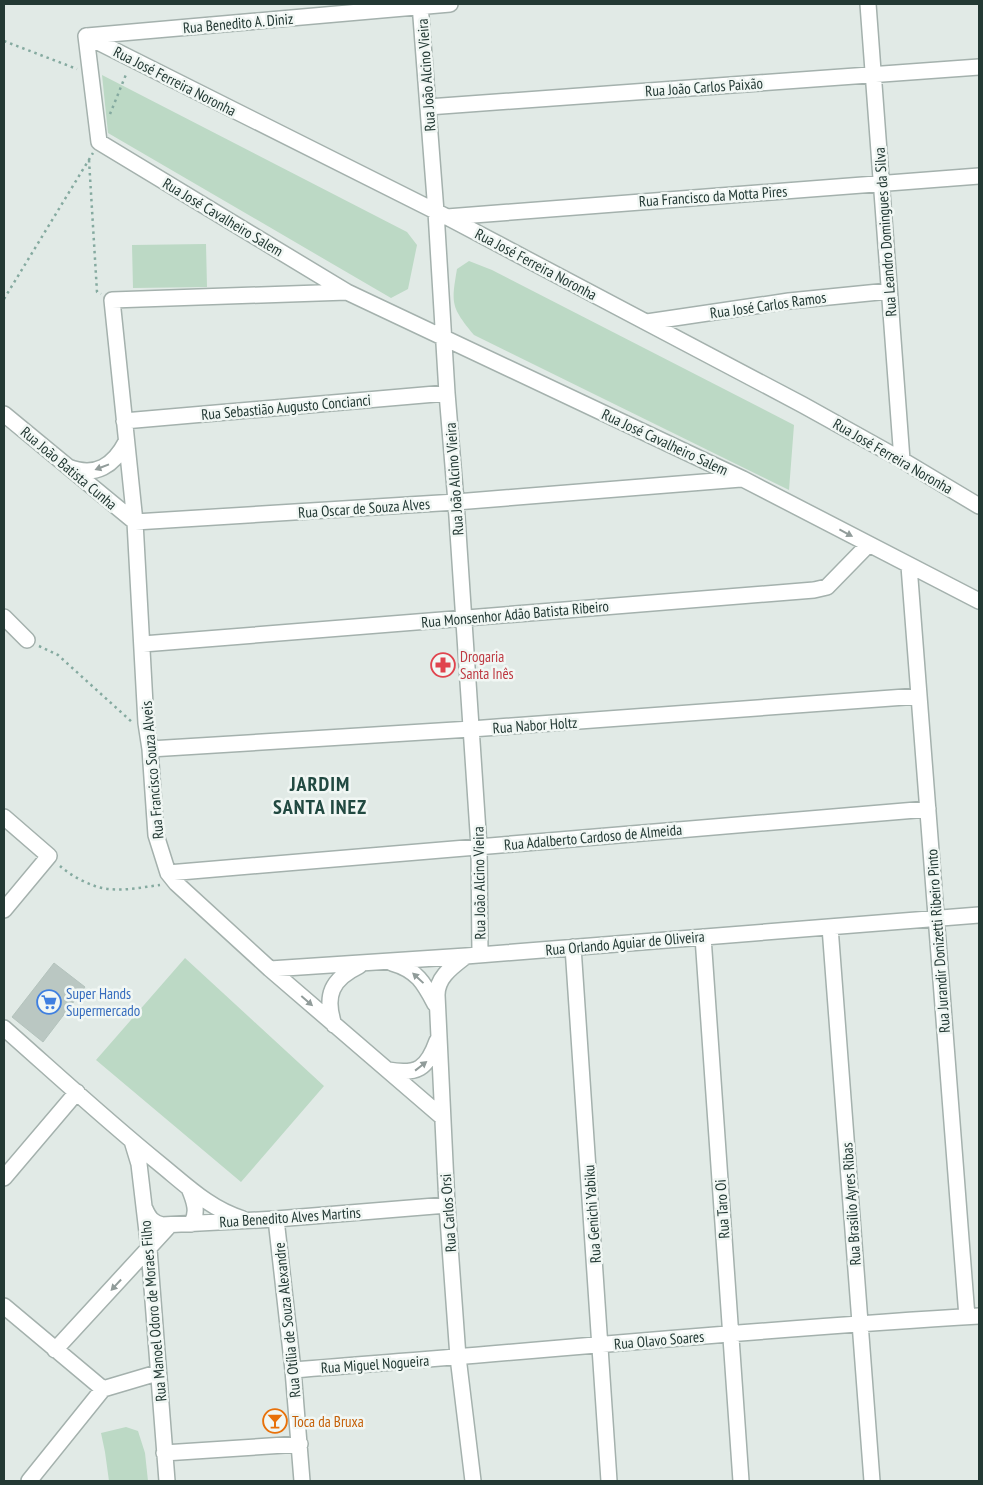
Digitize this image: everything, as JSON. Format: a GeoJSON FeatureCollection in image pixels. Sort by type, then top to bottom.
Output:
{"type":"FeatureCollection","features":[{"type":"Feature","properties":{"kind":"street","name":"Rua Benedito A. Diniz"},"geometry":{"type":"LineString","coordinates":[[86,36],[420,5],[450,4]]}},
{"type":"Feature","properties":{"kind":"street","name":"Rua Leandro Domingues da Silva"},"geometry":{"type":"LineString","coordinates":[[868,4],[902,460]]}},
{"type":"Feature","properties":{"kind":"street","name":"Rua João Alcino Vieira"},"geometry":{"type":"LineString","coordinates":[[420,5],[428,107],[442,214],[447,393],[479,847],[473,955]]}},
{"type":"Feature","properties":{"kind":"street","name":"Rua José Ferreira Noronha"},"geometry":{"type":"LineString","coordinates":[[86,36],[442,214],[803,406],[902,460],[979,506]]}},
{"type":"Feature","properties":{"kind":"street"},"geometry":{"type":"LineString","coordinates":[[86,36],[99,142]]}},
{"type":"Feature","properties":{"kind":"street","name":"Rua João Carlos Paixão"},"geometry":{"type":"LineString","coordinates":[[428,107],[979,67]]}},
{"type":"Feature","properties":{"kind":"street","name":"Rua José Cavalheiro Salem"},"geometry":{"type":"LineString","coordinates":[[99,142],[347,292],[743,478],[868,545],[979,601]]}},
{"type":"Feature","properties":{"kind":"street","name":"Rua Francisco da Motta Pires"},"geometry":{"type":"LineString","coordinates":[[442,214],[979,176]]}},
{"type":"Feature","properties":{"kind":"street","name":"Rua José Carlos Ramos"},"geometry":{"type":"LineString","coordinates":[[647,322],[789,301],[890,291]]}},
{"type":"Feature","properties":{"kind":"street","name":"Rua José Cavalheiro Salem"},"geometry":{"type":"LineString","coordinates":[[112,300],[347,292]]}},
{"type":"Feature","properties":{"kind":"street","name":"Rua Francisco Souza Alveis"},"geometry":{"type":"LineString","coordinates":[[112,300],[134,522],[156,835],[172,878],[270,970],[442,1117]]}},
{"type":"Feature","properties":{"kind":"street","name":"Rua Sebastião Augusto Concianci"},"geometry":{"type":"LineString","coordinates":[[124,421],[447,393]]}},
{"type":"Feature","properties":{"kind":"street","name":"Rua João Batista Cunha"},"geometry":{"type":"LineString","coordinates":[[4,414],[134,522]]}},
{"type":"Feature","properties":{"kind":"street"},"geometry":{"type":"LineString","coordinates":[[67,466],[79,471],[96,470],[111,464],[120,454],[126,442]]}},
{"type":"Feature","properties":{"kind":"street","name":"Rua Oscar de Souza Alves"},"geometry":{"type":"LineString","coordinates":[[134,522],[456,502],[743,478]]}},
{"type":"Feature","properties":{"kind":"street","name":"Rua Monsenhor Adão Batista Ribeiro"},"geometry":{"type":"LineString","coordinates":[[143,644],[814,590],[827,587],[868,545]]}},
{"type":"Feature","properties":{"kind":"street","name":"Rua Jurandir Donizetti Ribeiro Pinto"},"geometry":{"type":"LineString","coordinates":[[909,566],[936,919],[973,1317]]}},
{"type":"Feature","properties":{"kind":"street"},"geometry":{"type":"LineString","coordinates":[[4,618],[27,640]]}},
{"type":"Feature","properties":{"kind":"street","name":"Rua Nabor Holtz"},"geometry":{"type":"LineString","coordinates":[[149,742],[471,729],[919,696]]}},
{"type":"Feature","properties":{"kind":"street","name":"Rua Adalberto Cardoso de Almeida"},"geometry":{"type":"LineString","coordinates":[[172,878],[479,847],[928,809]]}},
{"type":"Feature","properties":{"kind":"street"},"geometry":{"type":"LineString","coordinates":[[4,817],[49,856],[4,910]]}},
{"type":"Feature","properties":{"kind":"street","name":"Rua Orlando Aguiar de Oliveira"},"geometry":{"type":"LineString","coordinates":[[270,970],[979,915]]}},
{"type":"Feature","properties":{"kind":"street","name":"Rua Brasílio Ayres Ribas"},"geometry":{"type":"LineString","coordinates":[[830,927],[872,1481]]}},
{"type":"Feature","properties":{"kind":"street","name":"Rua Taro Oi"},"geometry":{"type":"LineString","coordinates":[[703,937],[740,1481]]}},
{"type":"Feature","properties":{"kind":"street","name":"Rua Genichi Yabiku"},"geometry":{"type":"LineString","coordinates":[[573,947],[609,1481]]}},
{"type":"Feature","properties":{"kind":"street","name":"Rua Carlos Orsi"},"geometry":{"type":"LineString","coordinates":[[473,955],[440,980],[437,987],[442,1117],[458,1358],[473,1481]]}},
{"type":"Feature","properties":{"kind":"street"},"geometry":{"type":"LineString","coordinates":[[387,961],[402,966],[423,980],[437,1007]]}},
{"type":"Feature","properties":{"kind":"street"},"geometry":{"type":"LineString","coordinates":[[334,1025],[330,1011],[332,994],[337,981],[343,974],[365,963]]}},
{"type":"Feature","properties":{"kind":"street"},"geometry":{"type":"LineString","coordinates":[[4,1028],[189,1188],[211,1205],[228,1214],[247,1220]]}},
{"type":"Feature","properties":{"kind":"street"},"geometry":{"type":"LineString","coordinates":[[388,1070],[412,1072],[420,1069],[427,1061],[438,1036]]}},
{"type":"Feature","properties":{"kind":"street"},"geometry":{"type":"LineString","coordinates":[[4,1178],[77,1092]]}},
{"type":"Feature","properties":{"kind":"street"},"geometry":{"type":"LineString","coordinates":[[140,1171],[145,1161],[143,1150]]}},
{"type":"Feature","properties":{"kind":"street","name":"Rua Manoel Odoro de Moraes Filho"},"geometry":{"type":"LineString","coordinates":[[143,1150],[137,1156],[149,1249],[157,1373],[167,1481]]}},
{"type":"Feature","properties":{"kind":"street"},"geometry":{"type":"LineString","coordinates":[[189,1188],[196,1208],[194,1220],[191,1224]]}},
{"type":"Feature","properties":{"kind":"street","name":"Rua Benedito Alves Martins"},"geometry":{"type":"LineString","coordinates":[[144,1206],[149,1218],[154,1223],[170,1225],[276,1219],[447,1205]]}},
{"type":"Feature","properties":{"kind":"street","name":"Rua Otília de Souza Alexandre"},"geometry":{"type":"LineString","coordinates":[[276,1219],[293,1370],[302,1481]]}},
{"type":"Feature","properties":{"kind":"street"},"geometry":{"type":"LineString","coordinates":[[55,1350],[170,1225]]}},
{"type":"Feature","properties":{"kind":"street"},"geometry":{"type":"LineString","coordinates":[[4,1306],[103,1389]]}},
{"type":"Feature","properties":{"kind":"street","name":"Rua Olavo Soares"},"geometry":{"type":"LineString","coordinates":[[458,1358],[601,1344],[860,1323],[973,1317]]}},
{"type":"Feature","properties":{"kind":"street","name":"Rua Miguel Nogueira"},"geometry":{"type":"LineString","coordinates":[[293,1370],[458,1358]]}},
{"type":"Feature","properties":{"kind":"street"},"geometry":{"type":"LineString","coordinates":[[30,1481],[103,1389],[157,1373]]}},
{"type":"Feature","properties":{"kind":"street"},"geometry":{"type":"LineString","coordinates":[[164,1453],[300,1444]]}},
{"type":"Feature","properties":{"kind":"path"},"geometry":{"type":"LineString","coordinates":[[4,40],[90,74]]}},
{"type":"Feature","properties":{"kind":"path"},"geometry":{"type":"LineString","coordinates":[[110,115],[132,59]]}},
{"type":"Feature","properties":{"kind":"path"},"geometry":{"type":"LineString","coordinates":[[4,299],[99,142]]}},
{"type":"Feature","properties":{"kind":"path"},"geometry":{"type":"LineString","coordinates":[[89,159],[97,292],[112,300]]}},
{"type":"Feature","properties":{"kind":"path"},"geometry":{"type":"LineString","coordinates":[[27,640],[58,655],[149,742]]}},
{"type":"Feature","properties":{"kind":"path"},"geometry":{"type":"LineString","coordinates":[[49,856],[70,875],[107,890],[130,889],[172,878]]}},
{"type":"Feature","properties":{"kind":"green space"},"geometry":{"type":"Polygon","coordinates":[[[102,75],[407,232],[417,245],[408,289],[391,298],[108,133],[102,75]]]}},
{"type":"Feature","properties":{"kind":"green space"},"geometry":{"type":"Polygon","coordinates":[[[206,244],[207,287],[133,288],[132,245],[206,244]]]}},
{"type":"Feature","properties":{"kind":"green space"},"geometry":{"type":"Polygon","coordinates":[[[469,261],[492,270],[794,425],[789,490],[474,335],[457,311],[454,298],[457,269],[469,261]]]}},
{"type":"Feature","properties":{"kind":"green space"},"geometry":{"type":"Polygon","coordinates":[[[185,958],[324,1086],[241,1182],[96,1060],[185,958]]]}},
{"type":"Feature","properties":{"kind":"green space"},"geometry":{"type":"Polygon","coordinates":[[[126,1427],[138,1431],[145,1453],[148,1481],[109,1481],[101,1433],[126,1427]]]}},
{"type":"Feature","properties":{"kind":"building","name":"Super Hands Supermercado"},"geometry":{"type":"Polygon","coordinates":[[[54,963],[85,987],[43,1042],[12,1017],[54,963]]]}},
{"type":"Feature","properties":{"kind":"place","name":"Drogaria Santa Inês"},"geometry":{"type":"Point","coordinates":[443,665]}},
{"type":"Feature","properties":{"kind":"place","name":"Super Hands Supermercado"},"geometry":{"type":"Point","coordinates":[49,1002]}},
{"type":"Feature","properties":{"kind":"place","name":"Toca da Bruxa"},"geometry":{"type":"Point","coordinates":[275,1421]}},
{"type":"Feature","properties":{"kind":"district","name":"JARDIM SANTA INEZ"},"geometry":{"type":"Point","coordinates":[320,796]}}]}
